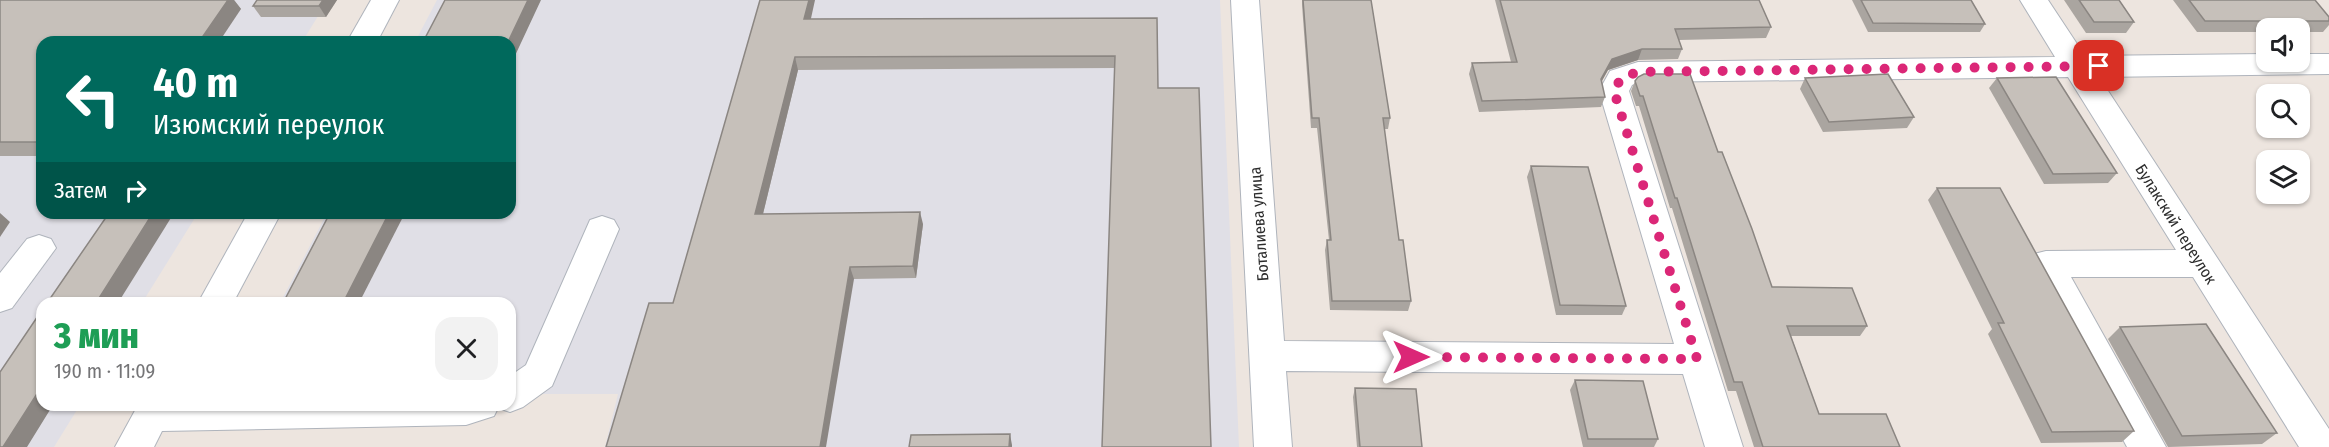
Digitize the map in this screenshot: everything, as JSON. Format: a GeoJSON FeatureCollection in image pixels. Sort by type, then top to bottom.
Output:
{"type":"FeatureCollection","features":[{"type":"Feature","properties":{"kind":"street"},"geometry":{"type":"LineString","coordinates":[[365,36],[385,0]]}},
{"type":"Feature","properties":{"kind":"street","name":"Боталиева улица"},"geometry":{"type":"LineString","coordinates":[[1245,0],[1274,447]]}},
{"type":"Feature","properties":{"kind":"street","name":"Булакский переулок"},"geometry":{"type":"LineString","coordinates":[[2034,0],[2200,263],[2320,447]]}},
{"type":"Feature","properties":{"kind":"street"},"geometry":{"type":"LineString","coordinates":[[1724,447],[1614,91],[1621,78],[1638,72],[2329,64]]}},
{"type":"Feature","properties":{"kind":"street"},"geometry":{"type":"LineString","coordinates":[[218,297],[262,219]]}},
{"type":"Feature","properties":{"kind":"street"},"geometry":{"type":"LineString","coordinates":[[516,392],[539,375],[602,229]]}},
{"type":"Feature","properties":{"kind":"street"},"geometry":{"type":"LineString","coordinates":[[0,298],[39,248]]}},
{"type":"Feature","properties":{"kind":"street"},"geometry":{"type":"LineString","coordinates":[[2146,447],[2046,264],[2200,263]]}},
{"type":"Feature","properties":{"kind":"street"},"geometry":{"type":"LineString","coordinates":[[1268,356],[1697,359]]}},
{"type":"Feature","properties":{"kind":"street"},"geometry":{"type":"LineString","coordinates":[[134,447],[153,411]]}},
{"type":"Feature","properties":{"kind":"shaded area"},"geometry":{"type":"Polygon","coordinates":[[[0,0],[328,0],[306,36],[36,36],[36,219],[194,219],[146,297],[36,297],[36,411],[76,411],[54,447],[0,447],[0,0]]]}},
{"type":"Feature","properties":{"kind":"shaded area"},"geometry":{"type":"Polygon","coordinates":[[[437,0],[1220,0],[1239,447],[605,447],[618,394],[516,394],[516,297],[283,297],[324,219],[516,219],[516,36],[418,36],[437,0]]]}},
{"type":"Feature","properties":{"kind":"building"},"geometry":{"type":"Polygon","coordinates":[[[0,0],[228,0],[203,36],[36,36],[36,142],[0,142],[0,0]]]}},
{"type":"Feature","properties":{"kind":"building"},"geometry":{"type":"Polygon","coordinates":[[[257,0],[323,0],[319,6],[253,6],[257,0]]]}},
{"type":"Feature","properties":{"kind":"building"},"geometry":{"type":"Polygon","coordinates":[[[445,0],[528,0],[511,36],[426,36],[445,0]]]}},
{"type":"Feature","properties":{"kind":"building"},"geometry":{"type":"Polygon","coordinates":[[[760,0],[809,0],[804,19],[1157,18],[1158,88],[1199,88],[1211,447],[1102,447],[1115,56],[795,57],[755,214],[920,212],[913,266],[850,267],[820,447],[606,447],[649,303],[673,303],[760,0]]]}},
{"type":"Feature","properties":{"kind":"building"},"geometry":{"type":"Polygon","coordinates":[[[1303,0],[1371,0],[1390,118],[1383,118],[1399,240],[1403,240],[1411,301],[1332,301],[1327,240],[1331,240],[1319,118],[1312,118],[1303,0]]]}},
{"type":"Feature","properties":{"kind":"building"},"geometry":{"type":"Polygon","coordinates":[[[1500,0],[1759,0],[1771,27],[1675,29],[1682,49],[1642,49],[1612,59],[1601,79],[1605,97],[1482,101],[1472,63],[1517,62],[1500,0]]]}},
{"type":"Feature","properties":{"kind":"building"},"geometry":{"type":"Polygon","coordinates":[[[1861,0],[1971,0],[1985,24],[1873,23],[1861,0]]]}},
{"type":"Feature","properties":{"kind":"building"},"geometry":{"type":"Polygon","coordinates":[[[2079,0],[2119,0],[2134,22],[2094,22],[2079,0]]]}},
{"type":"Feature","properties":{"kind":"building"},"geometry":{"type":"Polygon","coordinates":[[[2189,0],[2315,0],[2329,17],[2329,21],[2310,21],[2310,18],[2256,18],[2256,21],[2205,21],[2189,0]]]}},
{"type":"Feature","properties":{"kind":"building"},"geometry":{"type":"Polygon","coordinates":[[[1644,74],[1690,74],[1718,152],[1722,152],[1752,229],[1772,287],[1852,288],[1867,326],[1787,326],[1819,414],[1886,414],[1900,447],[1763,447],[1742,382],[1734,382],[1677,198],[1675,198],[1643,96],[1640,96],[1635,81],[1644,74]]]}},
{"type":"Feature","properties":{"kind":"building"},"geometry":{"type":"Polygon","coordinates":[[[1888,74],[1914,117],[1829,122],[1805,78],[1888,74]]]}},
{"type":"Feature","properties":{"kind":"building"},"geometry":{"type":"Polygon","coordinates":[[[2056,77],[2117,173],[2053,174],[1997,78],[2056,77]]]}},
{"type":"Feature","properties":{"kind":"building"},"geometry":{"type":"Polygon","coordinates":[[[1531,166],[1588,167],[1626,306],[1560,305],[1531,166]]]}},
{"type":"Feature","properties":{"kind":"building"},"geometry":{"type":"Polygon","coordinates":[[[1937,188],[2000,188],[2134,431],[2052,432],[1998,323],[2004,323],[1937,188]]]}},
{"type":"Feature","properties":{"kind":"building"},"geometry":{"type":"Polygon","coordinates":[[[105,219],[149,219],[100,297],[51,297],[105,219]]]}},
{"type":"Feature","properties":{"kind":"building"},"geometry":{"type":"Polygon","coordinates":[[[327,219],[386,219],[346,297],[286,297],[327,219]]]}},
{"type":"Feature","properties":{"kind":"building"},"geometry":{"type":"Polygon","coordinates":[[[36,319],[36,395],[3,447],[0,447],[0,372],[36,319]]]}},
{"type":"Feature","properties":{"kind":"building"},"geometry":{"type":"Polygon","coordinates":[[[2206,324],[2277,433],[2182,436],[2120,327],[2206,324]]]}},
{"type":"Feature","properties":{"kind":"building"},"geometry":{"type":"Polygon","coordinates":[[[1575,380],[1643,381],[1658,439],[1588,439],[1575,380]]]}},
{"type":"Feature","properties":{"kind":"building"},"geometry":{"type":"Polygon","coordinates":[[[1355,388],[1416,389],[1422,447],[1360,447],[1355,388]]]}},
{"type":"Feature","properties":{"kind":"building"},"geometry":{"type":"Polygon","coordinates":[[[1010,434],[1009,447],[909,447],[911,435],[1010,434]]]}},
{"type":"Feature","properties":{"kind":"route"},"geometry":{"type":"LineString","coordinates":[[1411,357],[1697,359],[1614,91],[1621,78],[1638,72],[2099,66]]}}]}
